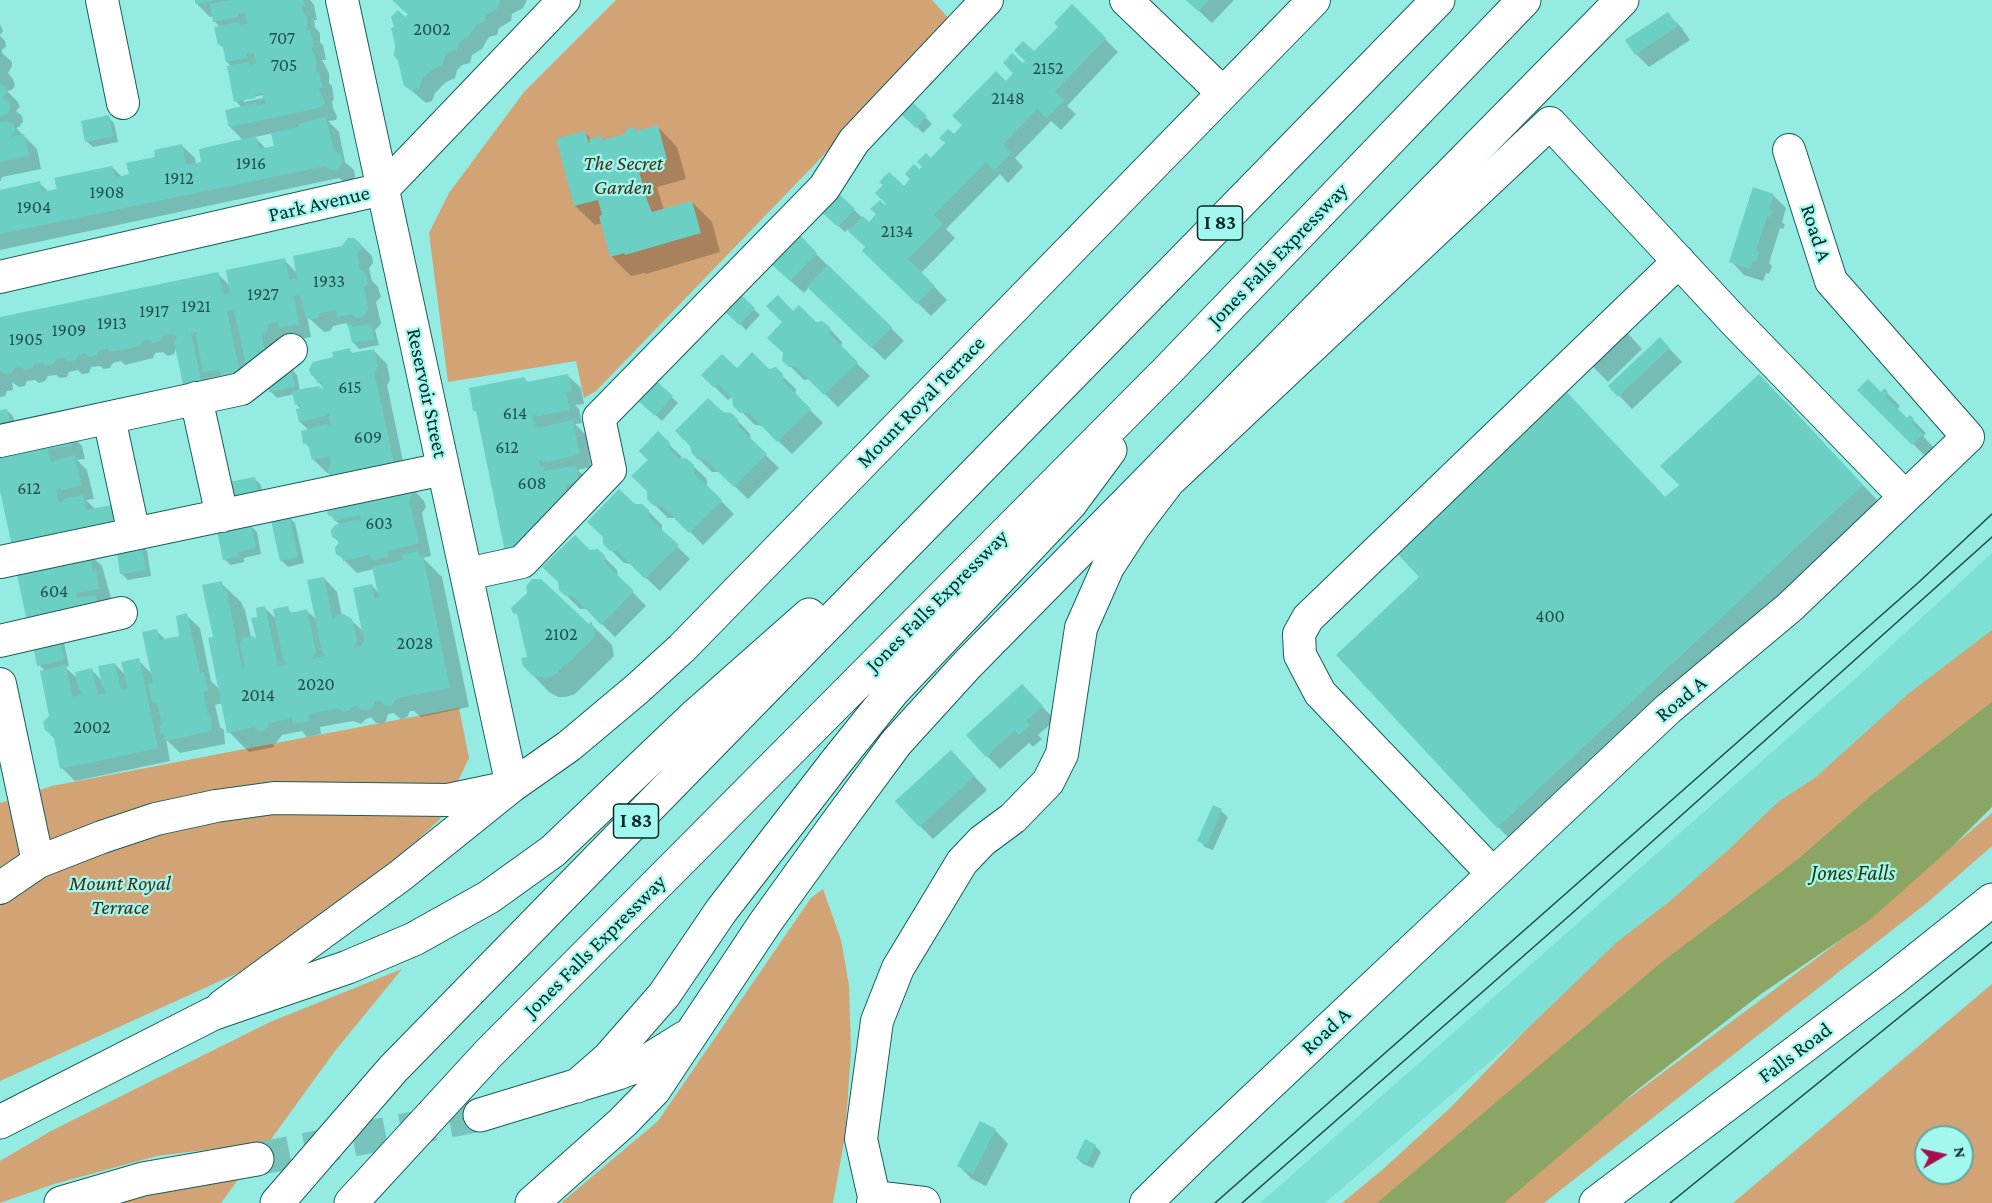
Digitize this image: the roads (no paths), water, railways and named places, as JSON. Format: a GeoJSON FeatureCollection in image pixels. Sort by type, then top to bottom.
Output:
{"type":"FeatureCollection","features":[{"type":"Feature","properties":{"kind":"main road","name":"I 83"},"geometry":{"type":"LineString","coordinates":[[277,1203],[393,1069],[1438,0]]}},
{"type":"Feature","properties":{"kind":"main road","name":"Jones Falls Expressway"},"geometry":{"type":"LineString","coordinates":[[351,1203],[489,1053],[1168,369],[1524,0]]}},
{"type":"Feature","properties":{"kind":"main road"},"geometry":{"type":"LineString","coordinates":[[532,1203],[623,1122],[654,1090],[765,923],[896,744],[968,665],[1622,0]]}},
{"type":"Feature","properties":{"kind":"main road"},"geometry":{"type":"LineString","coordinates":[[577,1086],[608,1059],[664,995],[721,911],[893,691],[1070,504],[1168,369]]}},
{"type":"Feature","properties":{"kind":"main road"},"geometry":{"type":"LineString","coordinates":[[0,1122],[212,1014],[348,967],[414,939],[489,897],[553,851],[697,714],[1002,446]]}},
{"type":"Feature","properties":{"kind":"main road","name":"Falls Road"},"geometry":{"type":"LineString","coordinates":[[1596,1203],[1893,979],[1992,900]]}},
{"type":"Feature","properties":{"kind":"main road"},"geometry":{"type":"LineString","coordinates":[[480,1115],[644,1063],[691,1034]]}},
{"type":"Feature","properties":{"kind":"main road"},"geometry":{"type":"LineString","coordinates":[[61,1203],[142,1179],[257,1159]]}},
{"type":"Feature","properties":{"kind":"street"},"geometry":{"type":"LineString","coordinates":[[102,0],[123,103]]}},
{"type":"Feature","properties":{"kind":"street","name":"Reservoir Street"},"geometry":{"type":"LineString","coordinates":[[342,0],[512,786]]}},
{"type":"Feature","properties":{"kind":"street","name":"Park Avenue"},"geometry":{"type":"LineString","coordinates":[[0,277],[383,189],[564,0]]}},
{"type":"Feature","properties":{"kind":"street"},"geometry":{"type":"LineString","coordinates":[[466,574],[522,562],[610,470],[599,418],[824,188],[855,141],[987,0]]}},
{"type":"Feature","properties":{"kind":"street"},"geometry":{"type":"LineString","coordinates":[[1126,0],[1223,93]]}},
{"type":"Feature","properties":{"kind":"street","name":"Mount Royal Terrace"},"geometry":{"type":"LineString","coordinates":[[212,1014],[400,876],[512,786],[569,746],[682,648],[1314,0]]}},
{"type":"Feature","properties":{"kind":"street"},"geometry":{"type":"LineString","coordinates":[[924,1203],[873,1200],[861,1139],[877,1021],[898,968],[962,862],[982,841],[1013,818],[1048,782],[1062,754],[1081,628],[1108,567],[1134,527],[1169,482],[1550,123],[1905,498]]}},
{"type":"Feature","properties":{"kind":"street","name":"Road A"},"geometry":{"type":"LineString","coordinates":[[1146,1203],[1668,709],[1790,608],[1968,437],[1831,281],[1789,150]]}},
{"type":"Feature","properties":{"kind":"street"},"geometry":{"type":"LineString","coordinates":[[1493,874],[1320,693],[1300,655],[1299,634],[1308,618],[1679,261]]}},
{"type":"Feature","properties":{"kind":"street"},"geometry":{"type":"LineString","coordinates":[[0,441],[241,388],[291,350]]}},
{"type":"Feature","properties":{"kind":"street"},"geometry":{"type":"LineString","coordinates":[[196,398],[222,516]]}},
{"type":"Feature","properties":{"kind":"street"},"geometry":{"type":"LineString","coordinates":[[109,418],[134,534]]}},
{"type":"Feature","properties":{"kind":"street"},"geometry":{"type":"LineString","coordinates":[[0,562],[443,469]]}},
{"type":"Feature","properties":{"kind":"street"},"geometry":{"type":"LineString","coordinates":[[0,641],[121,613]]}},
{"type":"Feature","properties":{"kind":"street"},"geometry":{"type":"LineString","coordinates":[[0,684],[38,862]]}},
{"type":"Feature","properties":{"kind":"street","name":"Mount Royal Terrace"},"geometry":{"type":"LineString","coordinates":[[0,888],[38,862],[156,819],[216,806],[274,798],[448,800],[512,786]]}},
{"type":"Feature","properties":{"kind":"water","name":"Jones Falls"},"geometry":{"type":"Polygon","coordinates":[[[1992,702],[1992,807],[1952,847],[1871,919],[1761,994],[1637,1090],[1504,1203],[1377,1203],[1662,962],[1797,860],[1873,794],[1992,702]]]}},
{"type":"Feature","properties":{"kind":"tunnel"},"geometry":{"type":"LineString","coordinates":[[257,1159],[480,1115]]}},
{"type":"Feature","properties":{"kind":"tram line"},"geometry":{"type":"LineString","coordinates":[[1215,1203],[1919,582],[1992,514]]}},
{"type":"Feature","properties":{"kind":"tram line"},"geometry":{"type":"LineString","coordinates":[[1242,1203],[1569,916],[1992,537]]}},
{"type":"Feature","properties":{"kind":"tram line"},"geometry":{"type":"LineString","coordinates":[[1670,1203],[1992,942]]}},
{"type":"Feature","properties":{"kind":"park label","name":"The Secret Garden"},"geometry":{"type":"Point","coordinates":[623,176]}}]}
